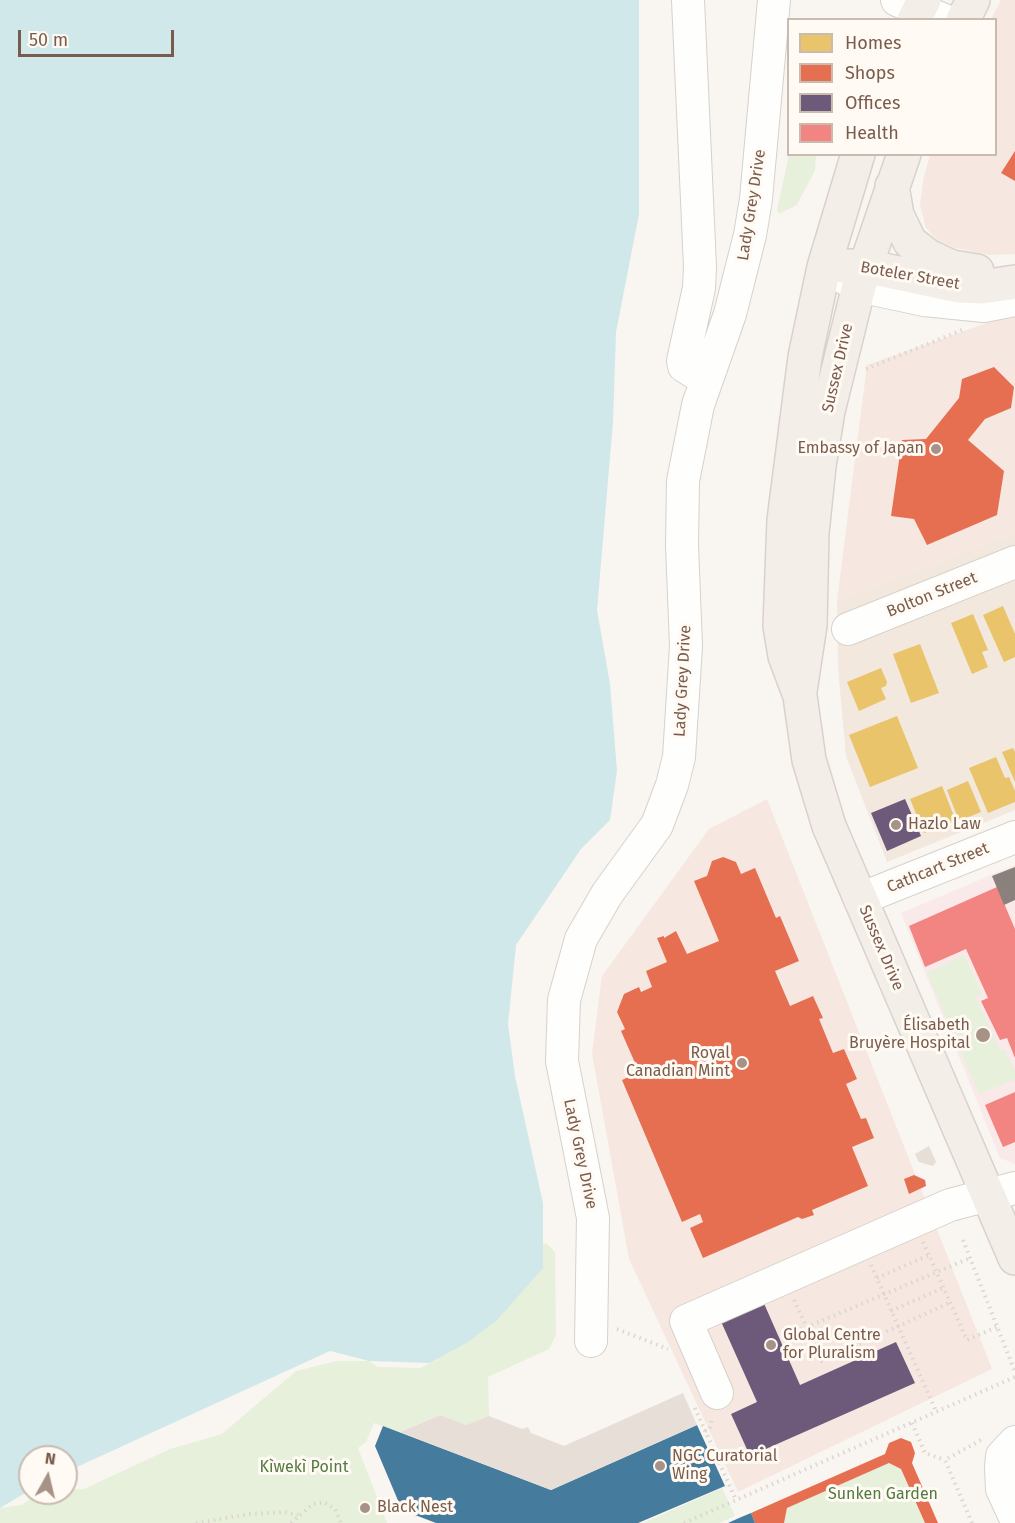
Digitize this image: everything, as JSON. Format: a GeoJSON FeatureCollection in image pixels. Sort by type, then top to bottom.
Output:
{"type":"FeatureCollection","features":[{"type":"Feature","properties":{"kind":"main road"},"geometry":{"type":"LineString","coordinates":[[964,18],[973,0]]}},
{"type":"Feature","properties":{"kind":"main road","name":"Sussex Drive"},"geometry":{"type":"LineString","coordinates":[[857,156],[824,267],[796,411],[784,520],[780,626],[785,656],[800,696],[809,760],[818,796],[860,899],[1001,1191],[1015,1258]]}},
{"type":"Feature","properties":{"kind":"main road","name":"Sussex Drive"},"geometry":{"type":"LineString","coordinates":[[800,696],[810,625],[812,533],[819,466],[837,369],[862,276],[903,156]]}},
{"type":"Feature","properties":{"kind":"main road"},"geometry":{"type":"LineString","coordinates":[[892,186],[897,215],[903,232],[910,242],[928,256],[952,267],[975,271],[1015,271]]}},
{"type":"Feature","properties":{"kind":"main road","name":"Boteler Street"},"geometry":{"type":"LineString","coordinates":[[824,267],[862,276],[959,286],[982,287],[1015,282]]}},
{"type":"Feature","properties":{"kind":"street"},"geometry":{"type":"LineString","coordinates":[[688,0],[699,288],[682,361],[684,366],[706,380]]}},
{"type":"Feature","properties":{"kind":"street","name":"Lady Grey Drive"},"geometry":{"type":"LineString","coordinates":[[591,1330],[593,1218],[562,1061],[564,1000],[581,939],[607,894],[657,825],[669,795],[679,757],[686,646],[682,545],[683,481],[690,440],[706,380],[730,314],[750,235],[756,199],[774,0]]}},
{"type":"Feature","properties":{"kind":"street","name":"Boteler Street"},"geometry":{"type":"LineString","coordinates":[[862,276],[924,300],[984,306],[1015,300]]}},
{"type":"Feature","properties":{"kind":"street","name":"Bolton Street"},"geometry":{"type":"LineString","coordinates":[[848,628],[1015,562]]}},
{"type":"Feature","properties":{"kind":"street","name":"Cathcart Street"},"geometry":{"type":"LineString","coordinates":[[860,899],[1015,837]]}},
{"type":"Feature","properties":{"kind":"street"},"geometry":{"type":"LineString","coordinates":[[717,1393],[686,1321],[861,1242],[950,1205],[1001,1191]]}},
{"type":"Feature","properties":{"kind":"street"},"geometry":{"type":"LineString","coordinates":[[1015,1442],[1002,1456],[1001,1468],[1002,1489],[1015,1517]]}},
{"type":"Feature","properties":{"kind":"path"},"geometry":{"type":"LineString","coordinates":[[860,372],[970,327]]}},
{"type":"Feature","properties":{"kind":"path"},"geometry":{"type":"LineString","coordinates":[[915,1220],[949,1303],[967,1340],[997,1327]]}},
{"type":"Feature","properties":{"kind":"path"},"geometry":{"type":"LineString","coordinates":[[684,1523],[937,1412],[1015,1375],[963,1240]]}},
{"type":"Feature","properties":{"kind":"path"},"geometry":{"type":"LineString","coordinates":[[861,1242],[885,1294],[897,1327],[937,1412]]}},
{"type":"Feature","properties":{"kind":"path"},"geometry":{"type":"LineString","coordinates":[[877,1278],[929,1255]]}},
{"type":"Feature","properties":{"kind":"path"},"geometry":{"type":"LineString","coordinates":[[795,1332],[970,1258]]}},
{"type":"Feature","properties":{"kind":"path"},"geometry":{"type":"LineString","coordinates":[[783,1278],[822,1361],[949,1303]]}},
{"type":"Feature","properties":{"kind":"path"},"geometry":{"type":"LineString","coordinates":[[891,1311],[943,1288]]}},
{"type":"Feature","properties":{"kind":"path"},"geometry":{"type":"LineString","coordinates":[[591,1330],[668,1348]]}},
{"type":"Feature","properties":{"kind":"path"},"geometry":{"type":"LineString","coordinates":[[912,1423],[925,1453],[945,1460],[972,1523]]}},
{"type":"Feature","properties":{"kind":"path"},"geometry":{"type":"LineString","coordinates":[[705,1431],[736,1500]]}},
{"type":"Feature","properties":{"kind":"path"},"geometry":{"type":"LineString","coordinates":[[945,1460],[982,1439]]}},
{"type":"Feature","properties":{"kind":"path"},"geometry":{"type":"LineString","coordinates":[[291,1523],[313,1504],[324,1502],[335,1509],[341,1523]]}},
{"type":"Feature","properties":{"kind":"path"},"geometry":{"type":"LineString","coordinates":[[196,1523],[250,1514],[284,1512],[298,1515]]}},
{"type":"Feature","properties":{"kind":"shaded area"},"geometry":{"type":"Polygon","coordinates":[[[1001,0],[1015,0],[1015,254],[989,255],[956,248],[938,241],[926,228],[920,205],[930,156],[997,156],[997,18],[992,18],[1001,0]]]}},
{"type":"Feature","properties":{"kind":"shaded area","name":"Embassy of Japan"},"geometry":{"type":"Polygon","coordinates":[[[1015,313],[1015,533],[837,600],[867,365],[1015,313]]]}},
{"type":"Feature","properties":{"kind":"shaded area"},"geometry":{"type":"Polygon","coordinates":[[[1015,533],[1015,810],[887,862],[846,756],[838,667],[837,600],[1015,533]]]}},
{"type":"Feature","properties":{"kind":"shaded area"},"geometry":{"type":"Polygon","coordinates":[[[767,799],[992,1369],[738,1492],[629,1259],[592,1054],[602,976],[709,829],[767,799]]]}},
{"type":"Feature","properties":{"kind":"shaded area","name":"Élisabeth Bruyère Hospital"},"geometry":{"type":"Polygon","coordinates":[[[1015,865],[1015,1164],[1000,1158],[901,913],[1015,865]]]}},
{"type":"Feature","properties":{"kind":"green space"},"geometry":{"type":"Polygon","coordinates":[[[789,156],[816,156],[815,170],[797,205],[779,214],[777,210],[789,156]]]}},
{"type":"Feature","properties":{"kind":"green space"},"geometry":{"type":"Polygon","coordinates":[[[964,955],[982,994],[976,998],[1000,1050],[1005,1050],[1015,1071],[1015,1080],[979,1094],[927,973],[964,955]]]}},
{"type":"Feature","properties":{"kind":"green space","name":"Kìwekì Point"},"geometry":{"type":"Polygon","coordinates":[[[546,1243],[555,1252],[556,1335],[549,1349],[488,1377],[489,1416],[466,1425],[439,1415],[400,1432],[374,1423],[366,1442],[358,1448],[387,1523],[0,1523],[0,1508],[22,1505],[78,1505],[78,1489],[84,1489],[170,1449],[222,1434],[296,1371],[337,1361],[369,1361],[378,1367],[420,1368],[437,1360],[524,1276],[537,1248],[546,1243]]]}},
{"type":"Feature","properties":{"kind":"green space","name":"Sunken Garden"},"geometry":{"type":"Polygon","coordinates":[[[889,1463],[901,1469],[925,1523],[784,1523],[787,1508],[889,1463]]]}},
{"type":"Feature","properties":{"kind":"green space"},"geometry":{"type":"Polygon","coordinates":[[[722,1488],[735,1516],[719,1523],[643,1523],[722,1488]]]}},
{"type":"Feature","properties":{"kind":"water"},"geometry":{"type":"Polygon","coordinates":[[[0,0],[639,0],[639,214],[616,332],[613,422],[597,610],[610,684],[617,771],[610,820],[581,849],[516,945],[508,1024],[515,1076],[543,1203],[543,1268],[497,1320],[468,1342],[430,1363],[369,1361],[330,1351],[78,1466],[78,1445],[18,1445],[18,1497],[0,1508],[0,0]]]}},
{"type":"Feature","properties":{"kind":"building: Homes"},"geometry":{"type":"Polygon","coordinates":[[[1003,606],[1015,634],[1015,657],[1004,662],[983,615],[1003,606]]]}},
{"type":"Feature","properties":{"kind":"building: Homes"},"geometry":{"type":"Polygon","coordinates":[[[973,614],[988,650],[982,652],[988,667],[972,674],[951,623],[973,614]]]}},
{"type":"Feature","properties":{"kind":"building: Homes"},"geometry":{"type":"Polygon","coordinates":[[[920,644],[939,693],[911,703],[893,654],[920,644]]]}},
{"type":"Feature","properties":{"kind":"building: Homes"},"geometry":{"type":"Polygon","coordinates":[[[881,668],[887,682],[886,686],[881,688],[886,699],[859,711],[847,682],[881,668]]]}},
{"type":"Feature","properties":{"kind":"building: Homes"},"geometry":{"type":"Polygon","coordinates":[[[897,716],[918,768],[870,787],[849,735],[897,716]]]}},
{"type":"Feature","properties":{"kind":"building: Homes"},"geometry":{"type":"Polygon","coordinates":[[[1013,748],[1015,752],[1015,782],[1002,752],[1013,748]]]}},
{"type":"Feature","properties":{"kind":"building: Homes"},"geometry":{"type":"Polygon","coordinates":[[[996,757],[1005,778],[1009,777],[1015,791],[1015,802],[988,813],[969,768],[996,757]]]}},
{"type":"Feature","properties":{"kind":"building: Homes"},"geometry":{"type":"Polygon","coordinates":[[[968,781],[981,812],[959,821],[947,790],[968,781]]]}},
{"type":"Feature","properties":{"kind":"building: Homes"},"geometry":{"type":"Polygon","coordinates":[[[942,786],[956,821],[924,833],[910,799],[942,786]]]}},
{"type":"Feature","properties":{"kind":"building: Shops"},"geometry":{"type":"Polygon","coordinates":[[[1015,151],[1015,181],[1001,173],[1015,151]]]}},
{"type":"Feature","properties":{"kind":"building: Shops"},"geometry":{"type":"Polygon","coordinates":[[[994,367],[1014,387],[1011,408],[985,419],[968,440],[1004,471],[997,515],[927,545],[914,519],[891,516],[902,440],[926,439],[959,398],[962,379],[994,367]]]}},
{"type":"Feature","properties":{"kind":"building: Shops","name":"Royal Canadian Mint"},"geometry":{"type":"Polygon","coordinates":[[[723,857],[736,862],[741,874],[755,868],[776,918],[780,916],[799,961],[775,971],[790,1006],[813,996],[823,1018],[819,1019],[833,1053],[844,1049],[857,1079],[846,1084],[861,1119],[866,1118],[874,1138],[852,1147],[868,1186],[812,1210],[814,1215],[802,1219],[798,1217],[703,1258],[690,1228],[703,1222],[700,1214],[682,1222],[622,1080],[639,1072],[621,1031],[625,1029],[617,1012],[624,994],[639,987],[641,992],[652,987],[646,971],[667,962],[657,938],[664,936],[664,938],[676,931],[687,954],[719,941],[694,881],[707,876],[712,861],[723,857]]]}},
{"type":"Feature","properties":{"kind":"building: Shops"},"geometry":{"type":"Polygon","coordinates":[[[914,1175],[925,1180],[926,1186],[909,1194],[904,1179],[914,1175]]]}},
{"type":"Feature","properties":{"kind":"building: Shops"},"geometry":{"type":"Polygon","coordinates":[[[901,1438],[911,1442],[915,1453],[912,1463],[938,1523],[925,1523],[901,1469],[889,1463],[787,1508],[784,1523],[755,1523],[751,1513],[885,1454],[889,1443],[901,1438]]]}},
{"type":"Feature","properties":{"kind":"building: Offices","name":"Hazlo Law"},"geometry":{"type":"Polygon","coordinates":[[[905,799],[921,836],[887,851],[871,813],[905,799]]]}},
{"type":"Feature","properties":{"kind":"building: Offices","name":"Global Centre for Pluralism"},"geometry":{"type":"Polygon","coordinates":[[[762,1299],[800,1385],[896,1342],[915,1383],[750,1456],[731,1414],[757,1402],[719,1317],[762,1299]]]}},
{"type":"Feature","properties":{"kind":"building: Health"},"geometry":{"type":"Polygon","coordinates":[[[997,887],[1015,929],[1015,1058],[1007,1038],[1000,1040],[981,1001],[988,998],[966,949],[925,967],[909,926],[997,887]]]}},
{"type":"Feature","properties":{"kind":"building: Health"},"geometry":{"type":"Polygon","coordinates":[[[1015,1092],[1015,1142],[1003,1147],[985,1105],[1015,1092]]]}},
{"type":"Feature","properties":{"kind":"building: Public","name":"NGC Curatorial Wing"},"geometry":{"type":"Polygon","coordinates":[[[697,1425],[725,1486],[638,1523],[436,1523],[402,1510],[375,1446],[383,1426],[551,1490],[697,1425]]]}},
{"type":"Feature","properties":{"kind":"building: Public"},"geometry":{"type":"Polygon","coordinates":[[[751,1513],[755,1523],[728,1523],[739,1518],[751,1513]]]}},
{"type":"Feature","properties":{"kind":"building: Industry"},"geometry":{"type":"Polygon","coordinates":[[[1015,867],[1015,900],[1004,905],[992,876],[1015,867]]]}},
{"type":"Feature","properties":{"kind":"building: Other"},"geometry":{"type":"Polygon","coordinates":[[[929,1146],[936,1162],[933,1166],[919,1162],[915,1154],[929,1146]]]}},
{"type":"Feature","properties":{"kind":"building: Other"},"geometry":{"type":"Polygon","coordinates":[[[683,1393],[697,1425],[551,1490],[400,1432],[440,1415],[466,1425],[489,1416],[522,1429],[528,1427],[531,1433],[564,1446],[683,1393]]]}},
{"type":"Feature","properties":{"kind":"place","name":"Embassy of Japan"},"geometry":{"type":"Point","coordinates":[936,449]}},
{"type":"Feature","properties":{"kind":"place","name":"Hazlo Law"},"geometry":{"type":"Point","coordinates":[896,825]}},
{"type":"Feature","properties":{"kind":"place","name":"Élisabeth Bruyère Hospital"},"geometry":{"type":"Point","coordinates":[983,1035]}},
{"type":"Feature","properties":{"kind":"place","name":"Royal Canadian Mint"},"geometry":{"type":"Point","coordinates":[742,1063]}},
{"type":"Feature","properties":{"kind":"place","name":"Global Centre for Pluralism"},"geometry":{"type":"Point","coordinates":[771,1345]}},
{"type":"Feature","properties":{"kind":"place","name":"NGC Curatorial Wing"},"geometry":{"type":"Point","coordinates":[660,1466]}},
{"type":"Feature","properties":{"kind":"place","name":"Black Nest"},"geometry":{"type":"Point","coordinates":[365,1508]}}]}
